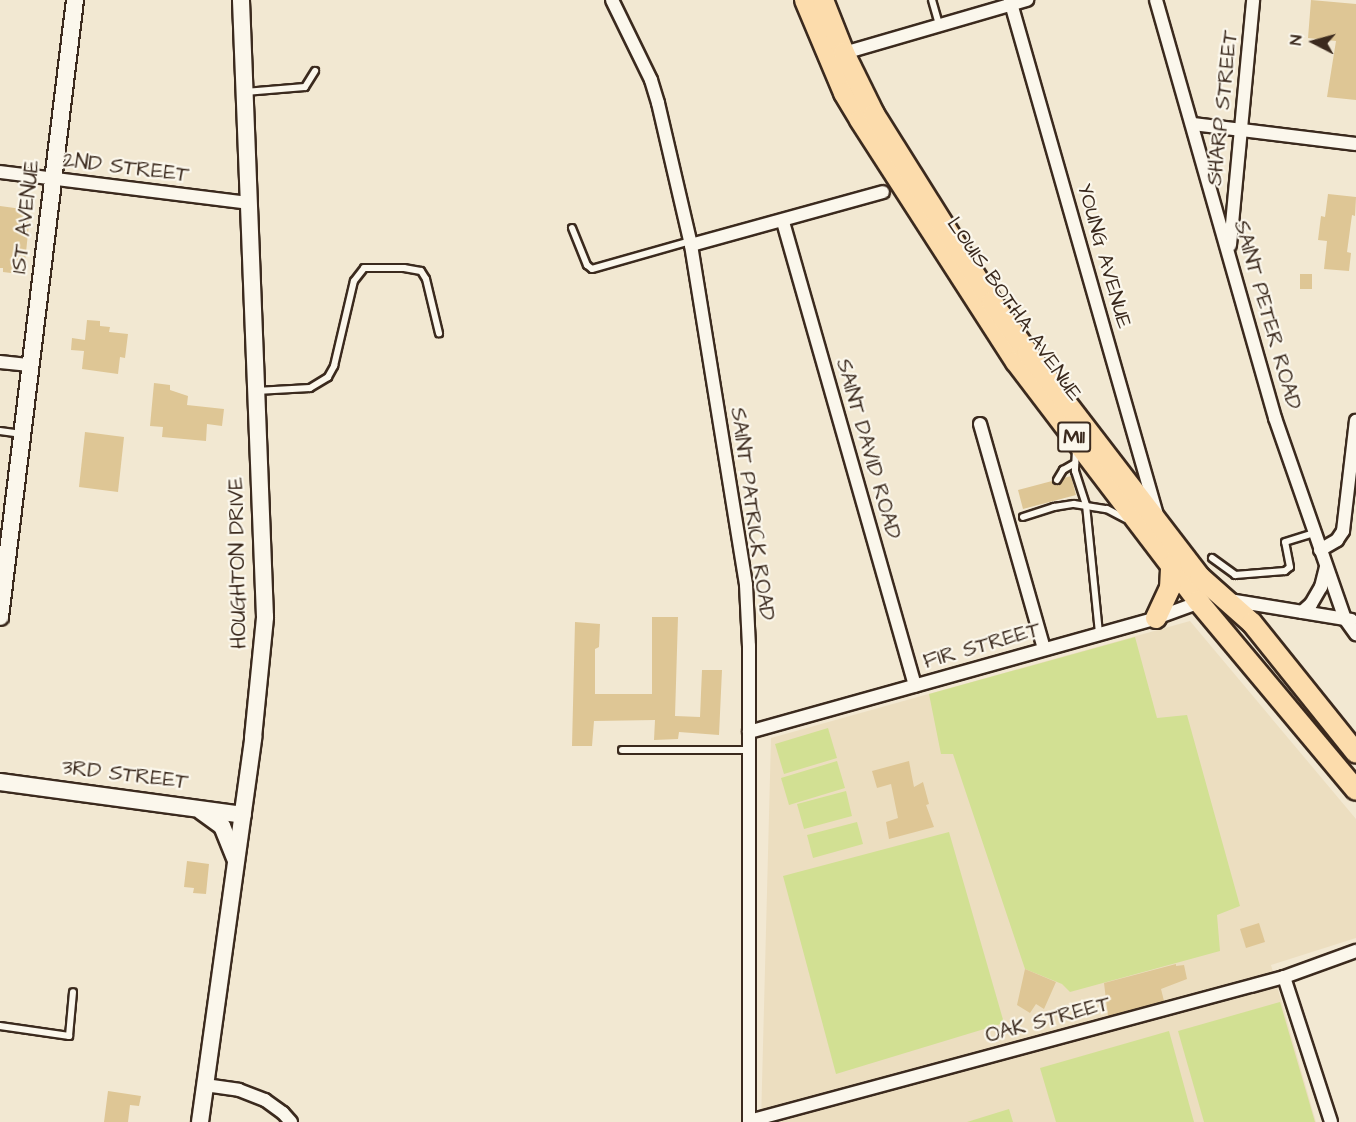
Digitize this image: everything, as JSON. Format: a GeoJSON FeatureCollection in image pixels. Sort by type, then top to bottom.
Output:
{"type":"FeatureCollection","features":[{"type":"Feature","properties":{"kind":"main road","name":"LOUIS BOTHA AVENUE"},"geometry":{"type":"LineString","coordinates":[[805,0],[844,93],[980,308],[1198,601],[1356,790]]}},
{"type":"Feature","properties":{"kind":"main road","name":"LOUIS BOTHA AVENUE"},"geometry":{"type":"LineString","coordinates":[[823,0],[844,53],[874,114],[992,302],[1028,353],[1200,577],[1252,623],[1356,753]]}},
{"type":"Feature","properties":{"kind":"main road"},"geometry":{"type":"LineString","coordinates":[[1156,618],[1170,588],[1171,566]]}},
{"type":"Feature","properties":{"kind":"street","name":"1ST AVENUE"},"geometry":{"type":"LineString","coordinates":[[0,617],[75,0]]}},
{"type":"Feature","properties":{"kind":"street","name":"HOUGHTON DRIVE"},"geometry":{"type":"LineString","coordinates":[[200,1122],[243,815],[264,628],[241,0]]}},
{"type":"Feature","properties":{"kind":"street","name":"SAINT PATRICK ROAD"},"geometry":{"type":"LineString","coordinates":[[612,0],[654,88],[690,243],[746,585],[749,732],[749,1121]]}},
{"type":"Feature","properties":{"kind":"street"},"geometry":{"type":"LineString","coordinates":[[844,53],[1010,3],[1027,0]]}},
{"type":"Feature","properties":{"kind":"street","name":"SAINT PETER ROAD"},"geometry":{"type":"LineString","coordinates":[[1156,0],[1193,124],[1258,364],[1320,550],[1356,634]]}},
{"type":"Feature","properties":{"kind":"street","name":"SHARP STREET"},"geometry":{"type":"LineString","coordinates":[[1229,255],[1253,0]]}},
{"type":"Feature","properties":{"kind":"street","name":"YOUNG AVENUE"},"geometry":{"type":"LineString","coordinates":[[1010,3],[1160,523]]}},
{"type":"Feature","properties":{"kind":"street"},"geometry":{"type":"LineString","coordinates":[[1193,124],[1356,144]]}},
{"type":"Feature","properties":{"kind":"street","name":"2ND STREET"},"geometry":{"type":"LineString","coordinates":[[0,172],[248,203]]}},
{"type":"Feature","properties":{"kind":"street"},"geometry":{"type":"LineString","coordinates":[[690,243],[783,222],[883,192]]}},
{"type":"Feature","properties":{"kind":"street","name":"SAINT DAVID ROAD"},"geometry":{"type":"LineString","coordinates":[[783,222],[915,686]]}},
{"type":"Feature","properties":{"kind":"street"},"geometry":{"type":"LineString","coordinates":[[0,362],[30,365]]}},
{"type":"Feature","properties":{"kind":"street"},"geometry":{"type":"LineString","coordinates":[[1320,550],[1337,540],[1343,531],[1356,421]]}},
{"type":"Feature","properties":{"kind":"street"},"geometry":{"type":"LineString","coordinates":[[980,424],[1044,649]]}},
{"type":"Feature","properties":{"kind":"street"},"geometry":{"type":"LineString","coordinates":[[1302,612],[1311,604],[1321,587],[1326,565]]}},
{"type":"Feature","properties":{"kind":"street","name":"FIR STREET"},"geometry":{"type":"LineString","coordinates":[[749,732],[1156,618],[1198,601],[1225,600],[1351,620]]}},
{"type":"Feature","properties":{"kind":"street","name":"3RD STREET"},"geometry":{"type":"LineString","coordinates":[[0,782],[192,806],[243,815]]}},
{"type":"Feature","properties":{"kind":"street"},"geometry":{"type":"LineString","coordinates":[[192,806],[222,826],[230,840],[236,862]]}},
{"type":"Feature","properties":{"kind":"street","name":"OAK STREET"},"geometry":{"type":"LineString","coordinates":[[749,1121],[1284,977],[1356,951]]}},
{"type":"Feature","properties":{"kind":"street"},"geometry":{"type":"LineString","coordinates":[[1284,977],[1331,1122]]}},
{"type":"Feature","properties":{"kind":"street"},"geometry":{"type":"LineString","coordinates":[[205,1085],[239,1090],[265,1100],[291,1122]]}},
{"type":"Feature","properties":{"kind":"lane"},"geometry":{"type":"LineString","coordinates":[[932,0],[939,25]]}},
{"type":"Feature","properties":{"kind":"lane"},"geometry":{"type":"LineString","coordinates":[[244,92],[305,87],[315,71]]}},
{"type":"Feature","properties":{"kind":"lane"},"geometry":{"type":"LineString","coordinates":[[572,228],[587,265],[592,269],[690,243]]}},
{"type":"Feature","properties":{"kind":"lane"},"geometry":{"type":"LineString","coordinates":[[255,392],[310,388],[328,377],[334,366],[354,281],[364,268],[404,268],[421,271],[426,279],[439,333]]}},
{"type":"Feature","properties":{"kind":"lane"},"geometry":{"type":"LineString","coordinates":[[0,431],[22,434]]}},
{"type":"Feature","properties":{"kind":"lane"},"geometry":{"type":"LineString","coordinates":[[1077,441],[1075,463],[1077,478],[1086,505],[1099,634]]}},
{"type":"Feature","properties":{"kind":"lane"},"geometry":{"type":"LineString","coordinates":[[1057,480],[1063,470],[1075,463]]}},
{"type":"Feature","properties":{"kind":"lane"},"geometry":{"type":"LineString","coordinates":[[1023,517],[1063,502],[1086,505],[1120,515],[1156,544]]}},
{"type":"Feature","properties":{"kind":"lane"},"geometry":{"type":"LineString","coordinates":[[1212,558],[1235,575],[1285,572],[1290,567],[1285,542],[1314,533]]}},
{"type":"Feature","properties":{"kind":"lane"},"geometry":{"type":"LineString","coordinates":[[622,750],[749,750]]}},
{"type":"Feature","properties":{"kind":"lane"},"geometry":{"type":"LineString","coordinates":[[0,1026],[69,1036],[73,992]]}},
{"type":"Feature","properties":{"kind":"shaded area"},"geometry":{"type":"Polygon","coordinates":[[[1190,621],[1356,819],[1356,938],[1271,965],[1316,1122],[761,1122],[771,738],[1190,621]]]}},
{"type":"Feature","properties":{"kind":"green space"},"geometry":{"type":"Polygon","coordinates":[[[1135,637],[1157,718],[1187,715],[1240,906],[1217,915],[1220,951],[1070,992],[1062,984],[1025,969],[953,754],[941,754],[929,694],[1135,637]]]}},
{"type":"Feature","properties":{"kind":"green space"},"geometry":{"type":"Polygon","coordinates":[[[828,728],[837,758],[784,774],[775,744],[828,728]]]}},
{"type":"Feature","properties":{"kind":"green space"},"geometry":{"type":"Polygon","coordinates":[[[837,761],[845,788],[789,805],[781,778],[837,761]]]}},
{"type":"Feature","properties":{"kind":"green space"},"geometry":{"type":"Polygon","coordinates":[[[846,791],[852,816],[804,829],[797,804],[846,791]]]}},
{"type":"Feature","properties":{"kind":"green space"},"geometry":{"type":"Polygon","coordinates":[[[857,822],[863,844],[813,858],[807,835],[857,822]]]}},
{"type":"Feature","properties":{"kind":"green space"},"geometry":{"type":"Polygon","coordinates":[[[949,832],[1004,1023],[836,1074],[783,876],[949,832]]]}},
{"type":"Feature","properties":{"kind":"green space"},"geometry":{"type":"Polygon","coordinates":[[[1280,1002],[1315,1122],[1204,1122],[1178,1031],[1280,1002]]]}},
{"type":"Feature","properties":{"kind":"green space"},"geometry":{"type":"Polygon","coordinates":[[[1169,1031],[1194,1122],[1056,1122],[1040,1068],[1169,1031]]]}},
{"type":"Feature","properties":{"kind":"green space"},"geometry":{"type":"Polygon","coordinates":[[[1009,1109],[1013,1122],[967,1122],[1009,1109]]]}},
{"type":"Feature","properties":{"kind":"building"},"geometry":{"type":"Polygon","coordinates":[[[1311,0],[1356,4],[1356,100],[1327,97],[1336,41],[1308,38],[1311,0]]]}},
{"type":"Feature","properties":{"kind":"building"},"geometry":{"type":"Polygon","coordinates":[[[1328,194],[1356,197],[1355,216],[1352,215],[1347,252],[1351,253],[1349,271],[1324,269],[1327,241],[1318,240],[1321,216],[1325,217],[1328,194]]]}},
{"type":"Feature","properties":{"kind":"building"},"geometry":{"type":"Polygon","coordinates":[[[0,206],[22,209],[22,213],[30,214],[25,262],[21,261],[19,274],[3,272],[3,268],[0,268],[0,206]]]}},
{"type":"Feature","properties":{"kind":"building"},"geometry":{"type":"Polygon","coordinates":[[[1300,274],[1312,274],[1312,289],[1300,289],[1300,274]]]}},
{"type":"Feature","properties":{"kind":"building"},"geometry":{"type":"Polygon","coordinates":[[[87,320],[100,321],[100,326],[110,327],[109,332],[128,334],[125,358],[120,357],[118,374],[82,369],[84,351],[71,350],[72,338],[85,340],[87,320]]]}},
{"type":"Feature","properties":{"kind":"building"},"geometry":{"type":"Polygon","coordinates":[[[154,383],[170,385],[170,390],[188,396],[187,405],[224,409],[222,426],[207,424],[206,441],[162,437],[163,427],[150,426],[154,383]]]}},
{"type":"Feature","properties":{"kind":"building"},"geometry":{"type":"Polygon","coordinates":[[[85,432],[124,437],[118,492],[79,487],[85,432]]]}},
{"type":"Feature","properties":{"kind":"building"},"geometry":{"type":"Polygon","coordinates":[[[1071,476],[1076,495],[1023,509],[1018,490],[1052,481],[1059,485],[1064,478],[1071,476]]]}},
{"type":"Feature","properties":{"kind":"building"},"geometry":{"type":"Polygon","coordinates":[[[652,617],[678,617],[675,716],[700,717],[702,670],[722,670],[719,735],[679,732],[678,739],[654,740],[655,720],[594,721],[592,746],[572,746],[575,622],[600,624],[599,647],[595,649],[595,694],[652,694],[652,617]]]}},
{"type":"Feature","properties":{"kind":"building"},"geometry":{"type":"Polygon","coordinates":[[[909,761],[914,787],[923,782],[929,804],[926,805],[934,827],[889,839],[886,822],[898,818],[891,784],[877,788],[872,771],[909,761]]]}},
{"type":"Feature","properties":{"kind":"building"},"geometry":{"type":"Polygon","coordinates":[[[187,861],[209,864],[206,894],[193,893],[194,888],[184,887],[187,861]]]}},
{"type":"Feature","properties":{"kind":"building"},"geometry":{"type":"Polygon","coordinates":[[[1259,923],[1265,942],[1246,948],[1240,929],[1259,923]]]}},
{"type":"Feature","properties":{"kind":"building"},"geometry":{"type":"Polygon","coordinates":[[[1176,964],[1176,966],[1184,965],[1187,979],[1161,989],[1164,1001],[1108,1016],[1104,983],[1176,964]]]}},
{"type":"Feature","properties":{"kind":"building"},"geometry":{"type":"Polygon","coordinates":[[[1025,969],[1056,982],[1044,1009],[1036,1004],[1030,1013],[1017,1005],[1025,969]]]}},
{"type":"Feature","properties":{"kind":"building"},"geometry":{"type":"Polygon","coordinates":[[[108,1091],[141,1096],[139,1106],[130,1105],[128,1122],[104,1122],[108,1091]]]}}]}
